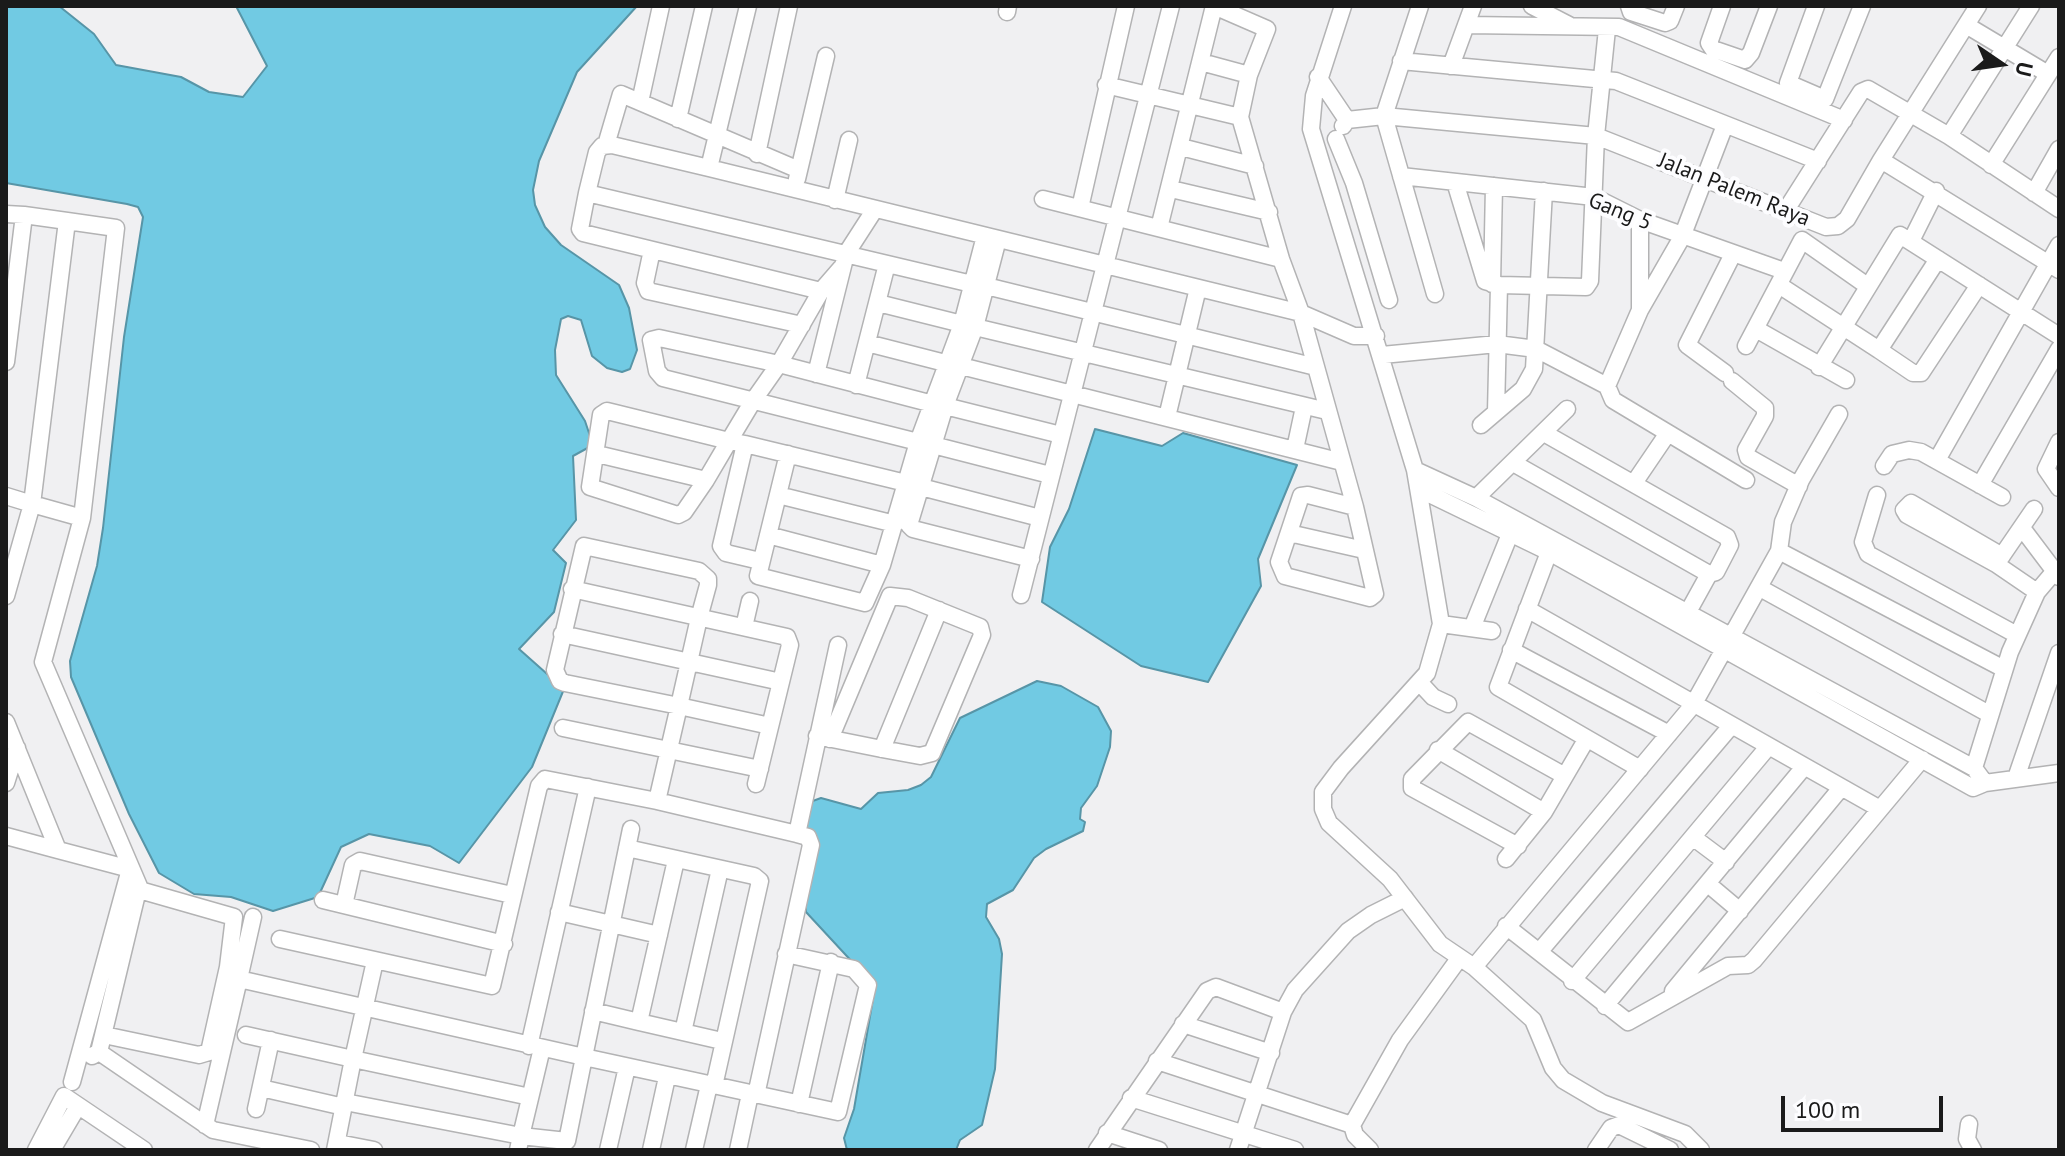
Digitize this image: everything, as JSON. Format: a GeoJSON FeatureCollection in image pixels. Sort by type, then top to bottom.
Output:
{"type":"FeatureCollection","features":[{"type":"Feature","properties":{"kind":"street"},"geometry":{"type":"LineString","coordinates":[[640,102],[661,6]]}},
{"type":"Feature","properties":{"kind":"street"},"geometry":{"type":"LineString","coordinates":[[678,119],[704,6]]}},
{"type":"Feature","properties":{"kind":"street"},"geometry":{"type":"LineString","coordinates":[[709,168],[748,6]]}},
{"type":"Feature","properties":{"kind":"street"},"geometry":{"type":"LineString","coordinates":[[757,154],[789,6]]}},
{"type":"Feature","properties":{"kind":"street"},"geometry":{"type":"LineString","coordinates":[[1080,208],[1126,6]]}},
{"type":"Feature","properties":{"kind":"street"},"geometry":{"type":"LineString","coordinates":[[1021,595],[1171,6]]}},
{"type":"Feature","properties":{"kind":"street"},"geometry":{"type":"LineString","coordinates":[[1159,228],[1214,6],[1267,29],[1249,75],[1240,117],[1281,259],[1301,313],[1355,507],[1375,594],[1371,598],[1285,576],[1279,562],[1304,495],[1355,507]]}},
{"type":"Feature","properties":{"kind":"street"},"geometry":{"type":"LineString","coordinates":[[1343,6],[1318,77],[1310,121],[1318,160],[1382,355],[1415,470],[1441,624],[1434,657],[1420,683],[1373,729],[1321,796],[1329,823],[1390,879],[1440,944],[1458,960],[1474,967],[1533,1020],[1553,1068],[1568,1085],[1602,1103],[1685,1134],[1701,1150]]}},
{"type":"Feature","properties":{"kind":"street"},"geometry":{"type":"LineString","coordinates":[[1420,6],[1384,116],[1435,294]]}},
{"type":"Feature","properties":{"kind":"street"},"geometry":{"type":"LineString","coordinates":[[1451,66],[1473,6]]}},
{"type":"Feature","properties":{"kind":"street"},"geometry":{"type":"LineString","coordinates":[[1532,6],[1571,27]]}},
{"type":"Feature","properties":{"kind":"street"},"geometry":{"type":"LineString","coordinates":[[1629,6],[1631,12],[1665,23],[1670,21],[1676,6]]}},
{"type":"Feature","properties":{"kind":"street"},"geometry":{"type":"LineString","coordinates":[[1722,6],[1703,39],[1713,49],[1748,58],[1769,6]]}},
{"type":"Feature","properties":{"kind":"street"},"geometry":{"type":"LineString","coordinates":[[1816,6],[1788,83],[1825,99],[1862,6]]}},
{"type":"Feature","properties":{"kind":"street"},"geometry":{"type":"LineString","coordinates":[[1978,6],[1881,160],[1936,191],[2053,267]]}},
{"type":"Feature","properties":{"kind":"street"},"geometry":{"type":"LineString","coordinates":[[1949,136],[2031,6]]}},
{"type":"Feature","properties":{"kind":"street"},"geometry":{"type":"LineString","coordinates":[[1466,25],[1619,27],[1844,120]]}},
{"type":"Feature","properties":{"kind":"street"},"geometry":{"type":"LineString","coordinates":[[1966,25],[2048,74]]}},
{"type":"Feature","properties":{"kind":"street"},"geometry":{"type":"LineString","coordinates":[[1455,182],[1481,275],[1496,285],[1582,288],[1588,285],[1596,136],[1607,29]]}},
{"type":"Feature","properties":{"kind":"street"},"geometry":{"type":"LineString","coordinates":[[795,190],[826,56]]}},
{"type":"Feature","properties":{"kind":"street"},"geometry":{"type":"LineString","coordinates":[[1991,165],[2059,57]]}},
{"type":"Feature","properties":{"kind":"street"},"geometry":{"type":"LineString","coordinates":[[1401,61],[1604,79],[1636,88],[1818,161]]}},
{"type":"Feature","properties":{"kind":"street"},"geometry":{"type":"LineString","coordinates":[[1201,62],[1249,75]]}},
{"type":"Feature","properties":{"kind":"street"},"geometry":{"type":"LineString","coordinates":[[1318,77],[1347,120],[1318,160]]}},
{"type":"Feature","properties":{"kind":"street"},"geometry":{"type":"LineString","coordinates":[[1106,85],[1240,117]]}},
{"type":"Feature","properties":{"kind":"street"},"geometry":{"type":"LineString","coordinates":[[1786,210],[1865,90],[1949,136],[2059,209]]}},
{"type":"Feature","properties":{"kind":"street"},"geometry":{"type":"LineString","coordinates":[[606,145],[619,95],[799,170]]}},
{"type":"Feature","properties":{"kind":"street","name":"Jalan Palem Raya"},"geometry":{"type":"LineString","coordinates":[[1347,120],[1384,116],[1596,136],[1826,227],[1843,223],[1881,160]]}},
{"type":"Feature","properties":{"kind":"street"},"geometry":{"type":"LineString","coordinates":[[1607,386],[1640,310],[1682,237],[1725,125]]}},
{"type":"Feature","properties":{"kind":"street"},"geometry":{"type":"LineString","coordinates":[[1336,139],[1354,183],[1389,300]]}},
{"type":"Feature","properties":{"kind":"street"},"geometry":{"type":"LineString","coordinates":[[835,200],[849,140]]}},
{"type":"Feature","properties":{"kind":"street"},"geometry":{"type":"LineString","coordinates":[[821,291],[583,233],[580,229],[598,149],[606,145],[709,168],[1301,313],[1354,336],[1376,336]]}},
{"type":"Feature","properties":{"kind":"street"},"geometry":{"type":"LineString","coordinates":[[1181,147],[1255,166]]}},
{"type":"Feature","properties":{"kind":"street"},"geometry":{"type":"LineString","coordinates":[[2034,193],[2059,149]]}},
{"type":"Feature","properties":{"kind":"street","name":"Gang 5"},"geometry":{"type":"LineString","coordinates":[[1401,176],[1594,197],[1640,220],[1781,278],[1913,373],[1921,373],[1979,285]]}},
{"type":"Feature","properties":{"kind":"street"},"geometry":{"type":"LineString","coordinates":[[1494,186],[1496,412]]}},
{"type":"Feature","properties":{"kind":"street"},"geometry":{"type":"LineString","coordinates":[[1171,189],[1269,212]]}},
{"type":"Feature","properties":{"kind":"street"},"geometry":{"type":"LineString","coordinates":[[1481,425],[1528,382],[1536,349],[1544,191]]}},
{"type":"Feature","properties":{"kind":"street"},"geometry":{"type":"LineString","coordinates":[[1911,241],[1936,191]]}},
{"type":"Feature","properties":{"kind":"street"},"geometry":{"type":"LineString","coordinates":[[587,193],[843,261],[887,264],[1316,367]]}},
{"type":"Feature","properties":{"kind":"street"},"geometry":{"type":"LineString","coordinates":[[1043,199],[1281,259]]}},
{"type":"Feature","properties":{"kind":"street"},"geometry":{"type":"LineString","coordinates":[[760,561],[726,553],[721,546],[737,442],[753,401],[875,209]]}},
{"type":"Feature","properties":{"kind":"street"},"geometry":{"type":"LineString","coordinates":[[6,214],[116,228],[82,518],[43,662],[141,891],[234,917],[236,923],[209,1052],[199,1055],[104,1035]]}},
{"type":"Feature","properties":{"kind":"street"},"geometry":{"type":"LineString","coordinates":[[6,362],[24,215]]}},
{"type":"Feature","properties":{"kind":"street"},"geometry":{"type":"LineString","coordinates":[[1640,220],[1640,310]]}},
{"type":"Feature","properties":{"kind":"street"},"geometry":{"type":"LineString","coordinates":[[7,590],[13,548],[32,504],[67,221]]}},
{"type":"Feature","properties":{"kind":"street"},"geometry":{"type":"LineString","coordinates":[[1746,346],[1811,221]]}},
{"type":"Feature","properties":{"kind":"street"},"geometry":{"type":"LineString","coordinates":[[1819,367],[1897,236],[1911,241],[2059,336]]}},
{"type":"Feature","properties":{"kind":"street"},"geometry":{"type":"LineString","coordinates":[[991,238],[969,325],[914,485],[910,523],[912,529],[1031,559]]}},
{"type":"Feature","properties":{"kind":"street"},"geometry":{"type":"LineString","coordinates":[[1802,240],[1866,285]]}},
{"type":"Feature","properties":{"kind":"street"},"geometry":{"type":"LineString","coordinates":[[1937,460],[2020,311],[2053,267],[2059,245]]}},
{"type":"Feature","properties":{"kind":"street"},"geometry":{"type":"LineString","coordinates":[[652,250],[645,283],[648,291],[802,325]]}},
{"type":"Feature","properties":{"kind":"street"},"geometry":{"type":"LineString","coordinates":[[1732,256],[1687,345],[1765,408],[1765,416],[1746,450],[1748,457],[1799,486]]}},
{"type":"Feature","properties":{"kind":"street"},"geometry":{"type":"LineString","coordinates":[[1879,350],[1938,259]]}},
{"type":"Feature","properties":{"kind":"street"},"geometry":{"type":"LineString","coordinates":[[816,374],[843,261]]}},
{"type":"Feature","properties":{"kind":"street"},"geometry":{"type":"LineString","coordinates":[[856,385],[887,264]]}},
{"type":"Feature","properties":{"kind":"street"},"geometry":{"type":"LineString","coordinates":[[1167,417],[1198,288]]}},
{"type":"Feature","properties":{"kind":"street"},"geometry":{"type":"LineString","coordinates":[[878,303],[1327,411]]}},
{"type":"Feature","properties":{"kind":"street"},"geometry":{"type":"LineString","coordinates":[[1337,328],[1368,313]]}},
{"type":"Feature","properties":{"kind":"street"},"geometry":{"type":"LineString","coordinates":[[1756,329],[1846,380]]}},
{"type":"Feature","properties":{"kind":"street"},"geometry":{"type":"LineString","coordinates":[[1050,475],[661,377],[652,339],[779,364],[1061,435]]}},
{"type":"Feature","properties":{"kind":"street"},"geometry":{"type":"LineString","coordinates":[[867,343],[1342,462]]}},
{"type":"Feature","properties":{"kind":"street"},"geometry":{"type":"LineString","coordinates":[[1382,355],[1497,344],[1536,349],[1607,386],[1613,400],[1746,480]]}},
{"type":"Feature","properties":{"kind":"street"},"geometry":{"type":"LineString","coordinates":[[1980,485],[2059,349]]}},
{"type":"Feature","properties":{"kind":"street"},"geometry":{"type":"LineString","coordinates":[[1295,449],[1304,407]]}},
{"type":"Feature","properties":{"kind":"street"},"geometry":{"type":"LineString","coordinates":[[1476,498],[1515,464],[1567,409]]}},
{"type":"Feature","properties":{"kind":"street"},"geometry":{"type":"LineString","coordinates":[[737,442],[689,507],[678,515],[592,490],[590,482],[601,415],[605,411],[737,442],[788,454],[1040,518]]}},
{"type":"Feature","properties":{"kind":"street"},"geometry":{"type":"LineString","coordinates":[[1474,967],[1693,705],[1779,551],[1783,522],[1839,414]]}},
{"type":"Feature","properties":{"kind":"street"},"geometry":{"type":"LineString","coordinates":[[1544,433],[1729,540],[1718,570],[1709,574],[1688,612]]}},
{"type":"Feature","properties":{"kind":"street"},"geometry":{"type":"LineString","coordinates":[[1634,483],[1668,433]]}},
{"type":"Feature","properties":{"kind":"street"},"geometry":{"type":"LineString","coordinates":[[2059,442],[2046,469],[2059,488]]}},
{"type":"Feature","properties":{"kind":"street"},"geometry":{"type":"LineString","coordinates":[[1884,466],[1892,454],[1909,450],[1937,460],[2002,497]]}},
{"type":"Feature","properties":{"kind":"street"},"geometry":{"type":"LineString","coordinates":[[597,454],[706,480]]}},
{"type":"Feature","properties":{"kind":"street"},"geometry":{"type":"LineString","coordinates":[[788,454],[760,561],[760,577],[863,603],[869,597],[895,524],[914,485]]}},
{"type":"Feature","properties":{"kind":"street"},"geometry":{"type":"LineString","coordinates":[[1515,464],[1709,574]]}},
{"type":"Feature","properties":{"kind":"street"},"geometry":{"type":"LineString","coordinates":[[1415,470],[1476,498],[1510,534],[1974,768],[1985,783]]}},
{"type":"Feature","properties":{"kind":"street"},"geometry":{"type":"LineString","coordinates":[[1419,489],[1497,518],[1688,612],[1729,643],[1973,788],[1985,783],[2059,773]]}},
{"type":"Feature","properties":{"kind":"street"},"geometry":{"type":"LineString","coordinates":[[778,495],[895,524]]}},
{"type":"Feature","properties":{"kind":"street"},"geometry":{"type":"LineString","coordinates":[[1877,495],[1863,542],[1868,554],[2017,635]]}},
{"type":"Feature","properties":{"kind":"street"},"geometry":{"type":"LineString","coordinates":[[6,496],[82,518]]}},
{"type":"Feature","properties":{"kind":"street"},"geometry":{"type":"LineString","coordinates":[[1999,560],[1904,511],[1908,504],[1999,560],[2037,592]]}},
{"type":"Feature","properties":{"kind":"street"},"geometry":{"type":"LineString","coordinates":[[1999,560],[2034,509]]}},
{"type":"Feature","properties":{"kind":"street"},"geometry":{"type":"LineString","coordinates":[[1974,768],[2017,635],[2037,592],[2057,574],[2022,528]]}},
{"type":"Feature","properties":{"kind":"street"},"geometry":{"type":"LineString","coordinates":[[1289,533],[1364,550]]}},
{"type":"Feature","properties":{"kind":"street"},"geometry":{"type":"LineString","coordinates":[[1472,628],[1510,534]]}},
{"type":"Feature","properties":{"kind":"street"},"geometry":{"type":"LineString","coordinates":[[768,535],[882,565]]}},
{"type":"Feature","properties":{"kind":"street"},"geometry":{"type":"LineString","coordinates":[[657,801],[679,706],[690,662],[699,618],[708,585],[705,575],[584,546],[555,670],[560,681],[679,706],[770,726]]}},
{"type":"Feature","properties":{"kind":"street"},"geometry":{"type":"LineString","coordinates":[[1779,551],[2004,669]]}},
{"type":"Feature","properties":{"kind":"street"},"geometry":{"type":"LineString","coordinates":[[1549,552],[1498,684],[1499,689],[1640,769]]}},
{"type":"Feature","properties":{"kind":"street"},"geometry":{"type":"LineString","coordinates":[[1760,588],[1989,714]]}},
{"type":"Feature","properties":{"kind":"street"},"geometry":{"type":"LineString","coordinates":[[563,728],[669,750],[758,776],[789,640],[572,589]]}},
{"type":"Feature","properties":{"kind":"street"},"geometry":{"type":"LineString","coordinates":[[890,596],[900,596],[976,624],[982,632],[932,753],[920,756],[824,737],[890,596]]}},
{"type":"Feature","properties":{"kind":"street"},"geometry":{"type":"LineString","coordinates":[[744,627],[750,601]]}},
{"type":"Feature","properties":{"kind":"street"},"geometry":{"type":"LineString","coordinates":[[1527,609],[1880,809]]}},
{"type":"Feature","properties":{"kind":"street"},"geometry":{"type":"LineString","coordinates":[[882,749],[939,610]]}},
{"type":"Feature","properties":{"kind":"street"},"geometry":{"type":"LineString","coordinates":[[1441,624],[1492,631]]}},
{"type":"Feature","properties":{"kind":"street"},"geometry":{"type":"LineString","coordinates":[[562,634],[781,682]]}},
{"type":"Feature","properties":{"kind":"street"},"geometry":{"type":"LineString","coordinates":[[797,834],[824,737],[838,645]]}},
{"type":"Feature","properties":{"kind":"street"},"geometry":{"type":"LineString","coordinates":[[1511,650],[1669,734]]}},
{"type":"Feature","properties":{"kind":"street"},"geometry":{"type":"LineString","coordinates":[[2016,778],[2059,653]]}},
{"type":"Feature","properties":{"kind":"street"},"geometry":{"type":"LineString","coordinates":[[1420,683],[1433,697],[1448,704]]}},
{"type":"Feature","properties":{"kind":"street"},"geometry":{"type":"LineString","coordinates":[[6,722],[58,850]]}},
{"type":"Feature","properties":{"kind":"street"},"geometry":{"type":"LineString","coordinates":[[1518,846],[1412,788],[1412,779],[1468,722],[1565,776]]}},
{"type":"Feature","properties":{"kind":"street"},"geometry":{"type":"LineString","coordinates":[[1539,952],[1731,726]]}},
{"type":"Feature","properties":{"kind":"street"},"geometry":{"type":"LineString","coordinates":[[1506,859],[1544,812],[1586,740]]}},
{"type":"Feature","properties":{"kind":"street"},"geometry":{"type":"LineString","coordinates":[[1572,981],[1768,747]]}},
{"type":"Feature","properties":{"kind":"street"},"geometry":{"type":"LineString","coordinates":[[6,783],[17,748]]}},
{"type":"Feature","properties":{"kind":"street"},"geometry":{"type":"LineString","coordinates":[[1438,750],[1544,812]]}},
{"type":"Feature","properties":{"kind":"street"},"geometry":{"type":"LineString","coordinates":[[1506,926],[1572,981],[1628,1022],[1728,966],[1748,965],[1754,960],[1922,759]]}},
{"type":"Feature","properties":{"kind":"street"},"geometry":{"type":"LineString","coordinates":[[1605,1006],[1804,767]]}},
{"type":"Feature","properties":{"kind":"street"},"geometry":{"type":"LineString","coordinates":[[280,939],[489,987],[493,984],[504,944],[512,895],[540,783],[548,779],[808,837],[811,845],[738,1150]]}},
{"type":"Feature","properties":{"kind":"street"},"geometry":{"type":"LineString","coordinates":[[520,1143],[559,912],[588,787]]}},
{"type":"Feature","properties":{"kind":"street"},"geometry":{"type":"LineString","coordinates":[[1666,999],[1841,788]]}},
{"type":"Feature","properties":{"kind":"street"},"geometry":{"type":"LineString","coordinates":[[261,1088],[520,1143],[567,1141],[609,923],[631,829]]}},
{"type":"Feature","properties":{"kind":"street"},"geometry":{"type":"LineString","coordinates":[[6,836],[130,869]]}},
{"type":"Feature","properties":{"kind":"street"},"geometry":{"type":"LineString","coordinates":[[1694,838],[1726,862]]}},
{"type":"Feature","properties":{"kind":"street"},"geometry":{"type":"LineString","coordinates":[[627,848],[754,876],[760,883],[694,1150]]}},
{"type":"Feature","properties":{"kind":"street"},"geometry":{"type":"LineString","coordinates":[[639,1022],[676,860]]}},
{"type":"Feature","properties":{"kind":"street"},"geometry":{"type":"LineString","coordinates":[[344,905],[353,865],[360,861],[512,895]]}},
{"type":"Feature","properties":{"kind":"street"},"geometry":{"type":"LineString","coordinates":[[36,1150],[71,1094],[130,869]]}},
{"type":"Feature","properties":{"kind":"street"},"geometry":{"type":"LineString","coordinates":[[683,1032],[720,869]]}},
{"type":"Feature","properties":{"kind":"street"},"geometry":{"type":"LineString","coordinates":[[1708,884],[1740,911]]}},
{"type":"Feature","properties":{"kind":"street"},"geometry":{"type":"LineString","coordinates":[[52,1150],[84,1059],[99,1052],[137,894],[141,891]]}},
{"type":"Feature","properties":{"kind":"street"},"geometry":{"type":"LineString","coordinates":[[1238,1150],[1259,1094],[1283,1012],[1295,990],[1348,931],[1405,898]]}},
{"type":"Feature","properties":{"kind":"street"},"geometry":{"type":"LineString","coordinates":[[323,900],[504,944]]}},
{"type":"Feature","properties":{"kind":"street"},"geometry":{"type":"LineString","coordinates":[[559,912],[659,935]]}},
{"type":"Feature","properties":{"kind":"street"},"geometry":{"type":"LineString","coordinates":[[205,1125],[253,917]]}},
{"type":"Feature","properties":{"kind":"street"},"geometry":{"type":"LineString","coordinates":[[239,979],[836,1113],[840,1109],[868,985],[854,969],[786,954]]}},
{"type":"Feature","properties":{"kind":"street"},"geometry":{"type":"LineString","coordinates":[[1370,1150],[1355,1135],[1352,1125],[1400,1040],[1458,960]]}},
{"type":"Feature","properties":{"kind":"street"},"geometry":{"type":"LineString","coordinates":[[374,1150],[337,1146],[375,961]]}},
{"type":"Feature","properties":{"kind":"street"},"geometry":{"type":"LineString","coordinates":[[799,1104],[831,962]]}},
{"type":"Feature","properties":{"kind":"street"},"geometry":{"type":"LineString","coordinates":[[1097,1150],[1207,991],[1216,987],[1283,1012]]}},
{"type":"Feature","properties":{"kind":"street"},"geometry":{"type":"LineString","coordinates":[[593,1011],[722,1041]]}},
{"type":"Feature","properties":{"kind":"street"},"geometry":{"type":"LineString","coordinates":[[1183,1024],[1271,1053]]}},
{"type":"Feature","properties":{"kind":"street"},"geometry":{"type":"LineString","coordinates":[[246,1035],[530,1097]]}},
{"type":"Feature","properties":{"kind":"street"},"geometry":{"type":"LineString","coordinates":[[256,1109],[271,1040]]}},
{"type":"Feature","properties":{"kind":"street"},"geometry":{"type":"LineString","coordinates":[[99,1052],[205,1125],[222,1132],[311,1150]]}},
{"type":"Feature","properties":{"kind":"street"},"geometry":{"type":"LineString","coordinates":[[1157,1061],[1352,1125]]}},
{"type":"Feature","properties":{"kind":"street"},"geometry":{"type":"LineString","coordinates":[[608,1150],[627,1067]]}},
{"type":"Feature","properties":{"kind":"street"},"geometry":{"type":"LineString","coordinates":[[651,1150],[667,1077]]}},
{"type":"Feature","properties":{"kind":"street"},"geometry":{"type":"LineString","coordinates":[[71,1094],[144,1150]]}},
{"type":"Feature","properties":{"kind":"street"},"geometry":{"type":"LineString","coordinates":[[1131,1098],[1295,1150]]}},
{"type":"Feature","properties":{"kind":"street"},"geometry":{"type":"LineString","coordinates":[[1969,1124],[1967,1139],[1973,1150]]}},
{"type":"Feature","properties":{"kind":"street"},"geometry":{"type":"LineString","coordinates":[[1596,1150],[1611,1128],[1619,1125],[1670,1150]]}},
{"type":"Feature","properties":{"kind":"street"},"geometry":{"type":"LineString","coordinates":[[1107,1133],[1159,1150]]}},
{"type":"Feature","properties":{"kind":"water"},"geometry":{"type":"Polygon","coordinates":[[[6,6],[59,6],[94,34],[116,65],[181,77],[209,92],[243,97],[267,66],[236,6],[637,6],[577,72],[539,161],[533,190],[535,205],[545,227],[561,245],[619,285],[629,308],[637,350],[630,369],[622,372],[607,368],[592,356],[581,320],[568,316],[561,319],[555,350],[556,375],[585,421],[593,445],[573,456],[576,520],[553,550],[566,563],[554,612],[519,649],[564,689],[532,767],[459,863],[430,846],[369,834],[341,847],[318,897],[273,911],[231,897],[194,894],[159,873],[129,814],[71,677],[70,661],[97,566],[124,337],[143,217],[138,207],[127,204],[6,183],[6,6]]]}},
{"type":"Feature","properties":{"kind":"water"},"geometry":{"type":"Polygon","coordinates":[[[1095,429],[1162,446],[1183,433],[1297,465],[1258,559],[1261,586],[1208,682],[1141,666],[1042,602],[1050,547],[1069,509],[1095,429]]]}},
{"type":"Feature","properties":{"kind":"water"},"geometry":{"type":"Polygon","coordinates":[[[1037,681],[1061,686],[1098,707],[1111,731],[1110,747],[1097,786],[1081,808],[1080,819],[1085,822],[1083,831],[1034,858],[1013,890],[987,904],[986,917],[999,939],[1002,954],[995,1069],[982,1125],[960,1140],[956,1150],[847,1150],[844,1138],[854,1109],[874,993],[856,966],[806,912],[804,822],[810,802],[821,798],[861,809],[878,793],[908,790],[921,785],[931,777],[960,718],[1037,681]]]}}]}
